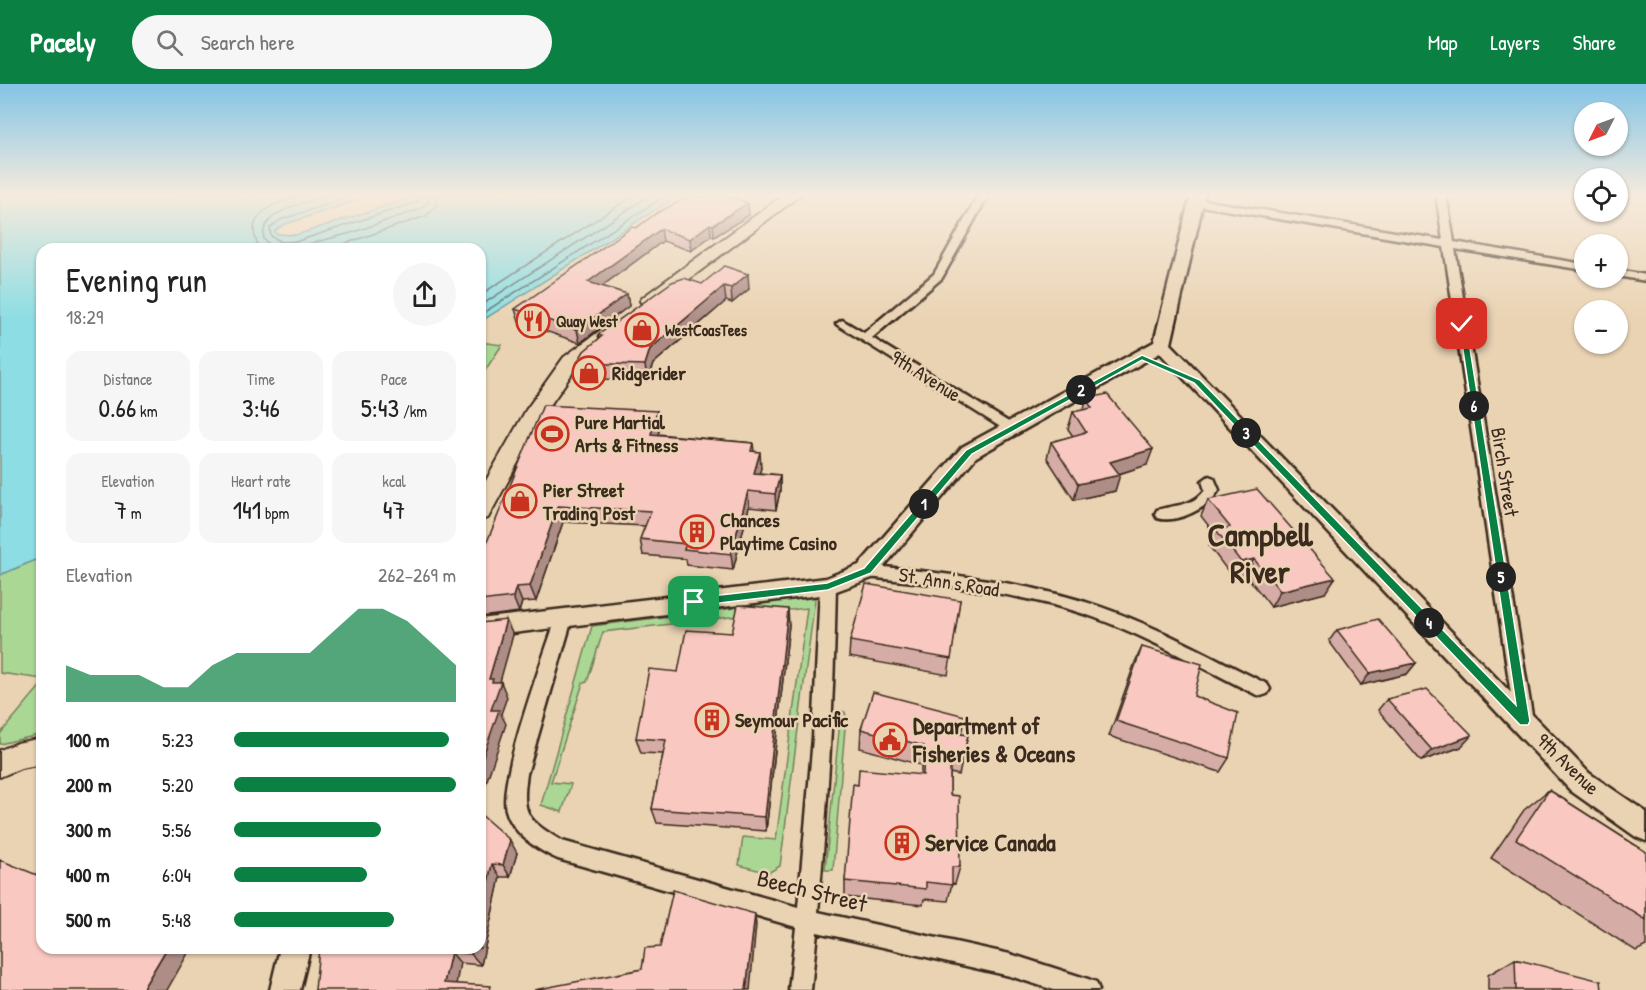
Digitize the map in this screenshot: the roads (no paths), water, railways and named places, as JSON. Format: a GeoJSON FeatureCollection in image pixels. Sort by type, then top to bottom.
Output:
{"type":"FeatureCollection","features":[{"type":"Feature","properties":{"kind":"main road"},"geometry":{"type":"LineString","coordinates":[[486,501],[536,410],[571,362],[737,236]]}},
{"type":"Feature","properties":{"kind":"main road"},"geometry":{"type":"LineString","coordinates":[[0,764],[17,756],[36,752]]}},
{"type":"Feature","properties":{"kind":"street"},"geometry":{"type":"LineString","coordinates":[[865,338],[938,276],[960,236]]}},
{"type":"Feature","properties":{"kind":"street"},"geometry":{"type":"LineString","coordinates":[[867,571],[969,452],[1162,345],[1188,236]]}},
{"type":"Feature","properties":{"kind":"street"},"geometry":{"type":"LineString","coordinates":[[1402,236],[1574,265]]}},
{"type":"Feature","properties":{"kind":"street","name":"Birch Street"},"geometry":{"type":"LineString","coordinates":[[1448,236],[1524,721]]}},
{"type":"Feature","properties":{"kind":"street"},"geometry":{"type":"LineString","coordinates":[[1628,275],[1646,278]]}},
{"type":"Feature","properties":{"kind":"street","name":"9th Avenue"},"geometry":{"type":"LineString","coordinates":[[842,324],[1010,429]]}},
{"type":"Feature","properties":{"kind":"street","name":"9th Avenue"},"geometry":{"type":"LineString","coordinates":[[1162,345],[1580,782],[1646,828]]}},
{"type":"Feature","properties":{"kind":"street","name":"9th Avenue"},"geometry":{"type":"LineString","coordinates":[[1142,357],[1197,381]]}},
{"type":"Feature","properties":{"kind":"street"},"geometry":{"type":"LineString","coordinates":[[1162,514],[1202,504],[1210,497],[1212,490],[1209,481]]}},
{"type":"Feature","properties":{"kind":"street","name":"St. Ann's Road"},"geometry":{"type":"LineString","coordinates":[[486,627],[828,586],[867,571],[894,572],[981,586],[1076,606],[1125,622],[1261,689]]}},
{"type":"Feature","properties":{"kind":"street"},"geometry":{"type":"LineString","coordinates":[[800,990],[808,920],[826,684],[828,586]]}},
{"type":"Feature","properties":{"kind":"street","name":"Beech Street"},"geometry":{"type":"LineString","coordinates":[[564,619],[517,777],[514,807],[527,829],[558,849],[808,920],[1010,965],[1088,990]]}},
{"type":"Feature","properties":{"kind":"street"},"geometry":{"type":"LineString","coordinates":[[285,990],[294,954]]}},
{"type":"Feature","properties":{"kind":"water"},"geometry":{"type":"Polygon","coordinates":[[[0,236],[614,236],[486,318],[486,243],[36,243],[36,560],[0,575],[0,236]]]}},
{"type":"Feature","properties":{"kind":"place","name":"Quay West"},"geometry":{"type":"Point","coordinates":[533,321]}},
{"type":"Feature","properties":{"kind":"place","name":"WestCoasTees"},"geometry":{"type":"Point","coordinates":[642,330]}},
{"type":"Feature","properties":{"kind":"place","name":"Ridgerider"},"geometry":{"type":"Point","coordinates":[589,373]}},
{"type":"Feature","properties":{"kind":"place","name":"Pure Martial Arts & Fitness"},"geometry":{"type":"Point","coordinates":[552,434]}},
{"type":"Feature","properties":{"kind":"place","name":"Pier Street Trading Post"},"geometry":{"type":"Point","coordinates":[520,501]}},
{"type":"Feature","properties":{"kind":"place","name":"Chances Playtime Casino"},"geometry":{"type":"Point","coordinates":[697,532]}},
{"type":"Feature","properties":{"kind":"place","name":"Seymour Pacific"},"geometry":{"type":"Point","coordinates":[712,720]}},
{"type":"Feature","properties":{"kind":"place","name":"Department of Fisheries & Oceans"},"geometry":{"type":"Point","coordinates":[890,740]}},
{"type":"Feature","properties":{"kind":"place","name":"Service Canada"},"geometry":{"type":"Point","coordinates":[902,843]}},
{"type":"Feature","properties":{"kind":"district","name":"Campbell River"},"geometry":{"type":"Point","coordinates":[1260,554]}}]}
